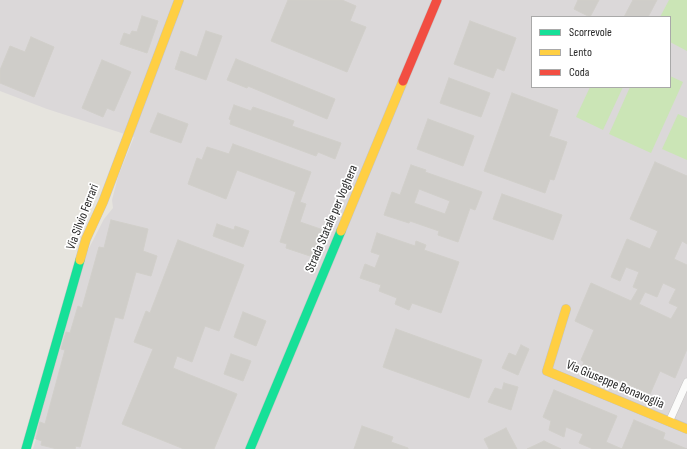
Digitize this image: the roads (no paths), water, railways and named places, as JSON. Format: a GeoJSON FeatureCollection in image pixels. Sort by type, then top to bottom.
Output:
{"type":"FeatureCollection","features":[{"type":"Feature","properties":{"kind":"street","name":"Via Silvio Ferrari"},"geometry":{"type":"LineString","coordinates":[[26,449],[86,239],[103,202],[179,0]]}},
{"type":"Feature","properties":{"kind":"street","name":"Strada Statale per Voghera"},"geometry":{"type":"LineString","coordinates":[[250,449],[437,0]]}},
{"type":"Feature","properties":{"kind":"street","name":"Via Giuseppe Bonavoglia"},"geometry":{"type":"LineString","coordinates":[[566,309],[547,370],[687,429]]}},
{"type":"Feature","properties":{"kind":"street"},"geometry":{"type":"LineString","coordinates":[[669,422],[687,382]]}}]}
